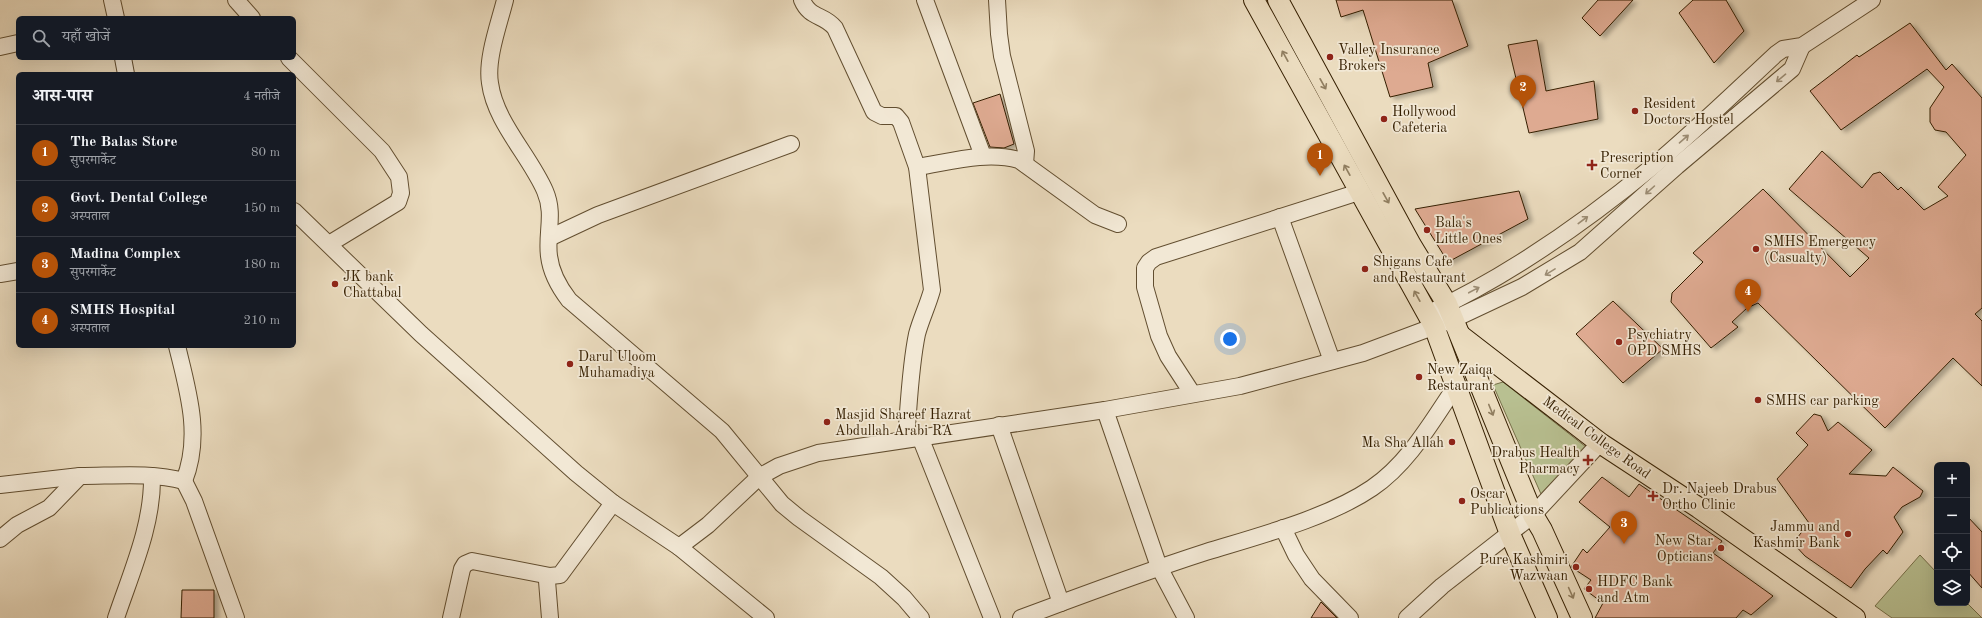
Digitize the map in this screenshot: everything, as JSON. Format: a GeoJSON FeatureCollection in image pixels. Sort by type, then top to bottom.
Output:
{"type":"FeatureCollection","features":[{"type":"Feature","properties":{"kind":"main road"},"geometry":{"type":"LineString","coordinates":[[1254,0],[1430,320],[1456,386],[1510,534],[1547,618]]}},
{"type":"Feature","properties":{"kind":"main road"},"geometry":{"type":"LineString","coordinates":[[1278,0],[1411,245],[1454,320],[1533,516],[1542,530],[1582,618]]}},
{"type":"Feature","properties":{"kind":"main road","name":"Medical College Road"},"geometry":{"type":"LineString","coordinates":[[1454,320],[1600,443],[1699,508],[1855,618]]}},
{"type":"Feature","properties":{"kind":"street"},"geometry":{"type":"LineString","coordinates":[[112,0],[115,16]]}},
{"type":"Feature","properties":{"kind":"street"},"geometry":{"type":"LineString","coordinates":[[505,0],[490,61],[490,82],[493,97],[499,112],[545,191],[550,213],[549,257],[553,274],[560,288],[569,300],[722,431],[754,483],[799,518],[882,577],[904,598],[920,618]]}},
{"type":"Feature","properties":{"kind":"street"},"geometry":{"type":"LineString","coordinates":[[802,0],[811,14],[828,22],[835,28],[874,112],[877,115],[896,116],[899,119],[916,167],[932,290],[929,304],[914,347],[913,438],[992,618]]}},
{"type":"Feature","properties":{"kind":"street"},"geometry":{"type":"LineString","coordinates":[[925,0],[983,156]]}},
{"type":"Feature","properties":{"kind":"street"},"geometry":{"type":"LineString","coordinates":[[998,0],[998,34],[1026,151],[1025,164]]}},
{"type":"Feature","properties":{"kind":"street"},"geometry":{"type":"LineString","coordinates":[[1454,320],[1531,257],[1580,223],[1657,163],[1776,54],[1783,49],[1802,46],[1872,0]]}},
{"type":"Feature","properties":{"kind":"street"},"geometry":{"type":"LineString","coordinates":[[238,1],[250,16]]}},
{"type":"Feature","properties":{"kind":"street"},"geometry":{"type":"LineString","coordinates":[[0,47],[16,43]]}},
{"type":"Feature","properties":{"kind":"street"},"geometry":{"type":"LineString","coordinates":[[680,547],[754,483],[779,466],[818,452],[1105,410],[1192,393],[1240,386],[1363,353],[1430,320],[1454,320],[1522,288],[1580,252],[1677,166],[1792,69],[1802,46]]}},
{"type":"Feature","properties":{"kind":"street"},"geometry":{"type":"LineString","coordinates":[[123,60],[126,72]]}},
{"type":"Feature","properties":{"kind":"street"},"geometry":{"type":"LineString","coordinates":[[291,60],[382,152],[399,177],[401,185],[401,193],[398,202],[328,244]]}},
{"type":"Feature","properties":{"kind":"street"},"geometry":{"type":"LineString","coordinates":[[549,238],[598,215],[791,144]]}},
{"type":"Feature","properties":{"kind":"street"},"geometry":{"type":"LineString","coordinates":[[916,167],[983,156],[1008,157],[1019,160],[1095,215],[1118,224]]}},
{"type":"Feature","properties":{"kind":"street"},"geometry":{"type":"LineString","coordinates":[[1192,393],[1168,356],[1159,336],[1145,287],[1145,268],[1149,262],[1156,257],[1360,192]]}},
{"type":"Feature","properties":{"kind":"street"},"geometry":{"type":"LineString","coordinates":[[296,213],[421,334],[576,473],[613,503],[680,547],[766,618]]}},
{"type":"Feature","properties":{"kind":"street"},"geometry":{"type":"LineString","coordinates":[[1280,217],[1332,361]]}},
{"type":"Feature","properties":{"kind":"street"},"geometry":{"type":"LineString","coordinates":[[0,274],[16,271]]}},
{"type":"Feature","properties":{"kind":"street"},"geometry":{"type":"LineString","coordinates":[[177,348],[191,405],[193,422],[193,448],[190,466],[184,481],[194,501],[236,618]]}},
{"type":"Feature","properties":{"kind":"street"},"geometry":{"type":"LineString","coordinates":[[1021,618],[1159,568],[1282,528],[1335,508],[1378,483],[1395,469],[1411,451],[1456,386]]}},
{"type":"Feature","properties":{"kind":"street"},"geometry":{"type":"LineString","coordinates":[[1105,410],[1159,568],[1186,618]]}},
{"type":"Feature","properties":{"kind":"street"},"geometry":{"type":"LineString","coordinates":[[999,425],[1061,603]]}},
{"type":"Feature","properties":{"kind":"street"},"geometry":{"type":"LineString","coordinates":[[1407,618],[1442,586],[1533,516],[1600,443]]}},
{"type":"Feature","properties":{"kind":"street"},"geometry":{"type":"LineString","coordinates":[[0,485],[80,476],[152,476],[184,481]]}},
{"type":"Feature","properties":{"kind":"street"},"geometry":{"type":"LineString","coordinates":[[0,539],[17,525],[49,508],[80,476]]}},
{"type":"Feature","properties":{"kind":"street"},"geometry":{"type":"LineString","coordinates":[[116,618],[144,532],[152,494],[152,476]]}},
{"type":"Feature","properties":{"kind":"street"},"geometry":{"type":"LineString","coordinates":[[451,618],[462,569],[468,562],[556,576],[564,571],[613,503]]}},
{"type":"Feature","properties":{"kind":"street"},"geometry":{"type":"LineString","coordinates":[[1282,528],[1296,555],[1312,579],[1350,618]]}},
{"type":"Feature","properties":{"kind":"street"},"geometry":{"type":"LineString","coordinates":[[550,576],[547,582],[550,618]]}},
{"type":"Feature","properties":{"kind":"green space"},"geometry":{"type":"Polygon","coordinates":[[[1503,382],[1586,447],[1541,494],[1493,385],[1503,382]]]}},
{"type":"Feature","properties":{"kind":"green space"},"geometry":{"type":"Polygon","coordinates":[[[1920,555],[1934,570],[1934,606],[1970,606],[1982,618],[1892,618],[1875,606],[1920,555]]]}},
{"type":"Feature","properties":{"kind":"building"},"geometry":{"type":"Polygon","coordinates":[[[1336,0],[1452,0],[1468,46],[1428,63],[1433,87],[1390,97],[1363,10],[1341,17],[1336,0]]]}},
{"type":"Feature","properties":{"kind":"building"},"geometry":{"type":"Polygon","coordinates":[[[1598,0],[1633,0],[1600,36],[1582,18],[1598,0]]]}},
{"type":"Feature","properties":{"kind":"building"},"geometry":{"type":"Polygon","coordinates":[[[1693,0],[1726,0],[1744,31],[1714,63],[1679,13],[1693,0]]]}},
{"type":"Feature","properties":{"kind":"building"},"geometry":{"type":"Polygon","coordinates":[[[1910,23],[1946,70],[1952,64],[1982,98],[1982,308],[1975,314],[1982,321],[1982,386],[1953,358],[1885,428],[1758,303],[1747,308],[1732,322],[1738,327],[1711,348],[1671,302],[1672,293],[1703,262],[1693,253],[1763,189],[1850,277],[1869,258],[1789,189],[1822,151],[1862,188],[1873,174],[1880,172],[1898,190],[1901,187],[1924,210],[1948,196],[1938,187],[1966,155],[1946,132],[1935,130],[1930,122],[1930,108],[1944,87],[1927,69],[1841,130],[1810,91],[1857,55],[1859,57],[1910,23]]]}},
{"type":"Feature","properties":{"kind":"building"},"geometry":{"type":"Polygon","coordinates":[[[1537,40],[1546,91],[1594,81],[1598,119],[1529,133],[1508,45],[1537,40]]]}},
{"type":"Feature","properties":{"kind":"building"},"geometry":{"type":"Polygon","coordinates":[[[1000,94],[1014,144],[1004,148],[990,147],[973,103],[1000,94]]]}},
{"type":"Feature","properties":{"kind":"building"},"geometry":{"type":"Polygon","coordinates":[[[1519,191],[1528,219],[1448,262],[1415,209],[1519,191]]]}},
{"type":"Feature","properties":{"kind":"building","name":"Psychiatry OPD SMHS"},"geometry":{"type":"Polygon","coordinates":[[[1613,301],[1663,349],[1623,383],[1576,334],[1613,301]]]}},
{"type":"Feature","properties":{"kind":"building"},"geometry":{"type":"Polygon","coordinates":[[[1814,414],[1821,416],[1828,431],[1838,422],[1872,450],[1849,474],[1886,476],[1893,467],[1923,491],[1920,497],[1902,507],[1894,517],[1903,532],[1887,554],[1883,550],[1865,569],[1851,588],[1805,556],[1793,543],[1809,523],[1777,479],[1808,445],[1796,433],[1814,414]]]}},
{"type":"Feature","properties":{"kind":"building"},"geometry":{"type":"Polygon","coordinates":[[[1602,477],[1629,497],[1639,484],[1722,541],[1713,553],[1773,596],[1751,615],[1743,610],[1736,618],[1595,618],[1603,603],[1584,589],[1591,580],[1571,567],[1583,549],[1587,553],[1610,527],[1579,502],[1602,477]]]}},
{"type":"Feature","properties":{"kind":"building"},"geometry":{"type":"Polygon","coordinates":[[[1970,519],[1982,532],[1982,588],[1970,574],[1970,519]]]}},
{"type":"Feature","properties":{"kind":"building"},"geometry":{"type":"Polygon","coordinates":[[[182,590],[214,590],[214,618],[181,618],[182,590]]]}},
{"type":"Feature","properties":{"kind":"building"},"geometry":{"type":"Polygon","coordinates":[[[1321,602],[1337,618],[1311,618],[1321,602]]]}},
{"type":"Feature","properties":{"kind":"place","name":"Valley Insurance Brokers"},"geometry":{"type":"Point","coordinates":[1330,57]}},
{"type":"Feature","properties":{"kind":"place","name":"Govt. Dental College"},"geometry":{"type":"Point","coordinates":[1523,108]}},
{"type":"Feature","properties":{"kind":"place","name":"Resident Doctors Hostel"},"geometry":{"type":"Point","coordinates":[1635,111]}},
{"type":"Feature","properties":{"kind":"place","name":"Hollywood Cafeteria"},"geometry":{"type":"Point","coordinates":[1384,119]}},
{"type":"Feature","properties":{"kind":"place","name":"Prescription Corner"},"geometry":{"type":"Point","coordinates":[1592,165]}},
{"type":"Feature","properties":{"kind":"place","name":"The Balas Store"},"geometry":{"type":"Point","coordinates":[1320,176]}},
{"type":"Feature","properties":{"kind":"place","name":"Bala's Little Ones"},"geometry":{"type":"Point","coordinates":[1427,230]}},
{"type":"Feature","properties":{"kind":"place","name":"SMHS Emergency (Casualty)"},"geometry":{"type":"Point","coordinates":[1756,249]}},
{"type":"Feature","properties":{"kind":"place","name":"Shigans Cafe and Restaurant"},"geometry":{"type":"Point","coordinates":[1365,269]}},
{"type":"Feature","properties":{"kind":"place","name":"JK bank Chattabal"},"geometry":{"type":"Point","coordinates":[335,284]}},
{"type":"Feature","properties":{"kind":"place","name":"SMHS Hospital"},"geometry":{"type":"Point","coordinates":[1748,312]}},
{"type":"Feature","properties":{"kind":"place","name":"Psychiatry OPD SMHS"},"geometry":{"type":"Point","coordinates":[1619,342]}},
{"type":"Feature","properties":{"kind":"place","name":"Darul Uloom Muhamadiya"},"geometry":{"type":"Point","coordinates":[570,364]}},
{"type":"Feature","properties":{"kind":"place","name":"New Zaiqa Restaurant"},"geometry":{"type":"Point","coordinates":[1419,377]}},
{"type":"Feature","properties":{"kind":"place","name":"SMHS car parking"},"geometry":{"type":"Point","coordinates":[1758,400]}},
{"type":"Feature","properties":{"kind":"place","name":"Masjid Shareef Hazrat Abdullah Arabi RA"},"geometry":{"type":"Point","coordinates":[827,422]}},
{"type":"Feature","properties":{"kind":"place","name":"Ma Sha Allah"},"geometry":{"type":"Point","coordinates":[1452,442]}},
{"type":"Feature","properties":{"kind":"place","name":"Drabus Health Pharmacy"},"geometry":{"type":"Point","coordinates":[1588,460]}},
{"type":"Feature","properties":{"kind":"place","name":"Dr. Najeeb Drabus Ortho Clinic"},"geometry":{"type":"Point","coordinates":[1653,496]}},
{"type":"Feature","properties":{"kind":"place","name":"Oscar Publications"},"geometry":{"type":"Point","coordinates":[1462,501]}},
{"type":"Feature","properties":{"kind":"place","name":"Jammu and Kashmir Bank"},"geometry":{"type":"Point","coordinates":[1848,534]}},
{"type":"Feature","properties":{"kind":"place","name":"Madina Complex"},"geometry":{"type":"Point","coordinates":[1624,544]}},
{"type":"Feature","properties":{"kind":"place","name":"New Star Opticians"},"geometry":{"type":"Point","coordinates":[1721,548]}},
{"type":"Feature","properties":{"kind":"place","name":"Pure Kashmiri Wazwaan"},"geometry":{"type":"Point","coordinates":[1576,567]}},
{"type":"Feature","properties":{"kind":"place","name":"HDFC Bank and Atm"},"geometry":{"type":"Point","coordinates":[1589,589]}}]}
